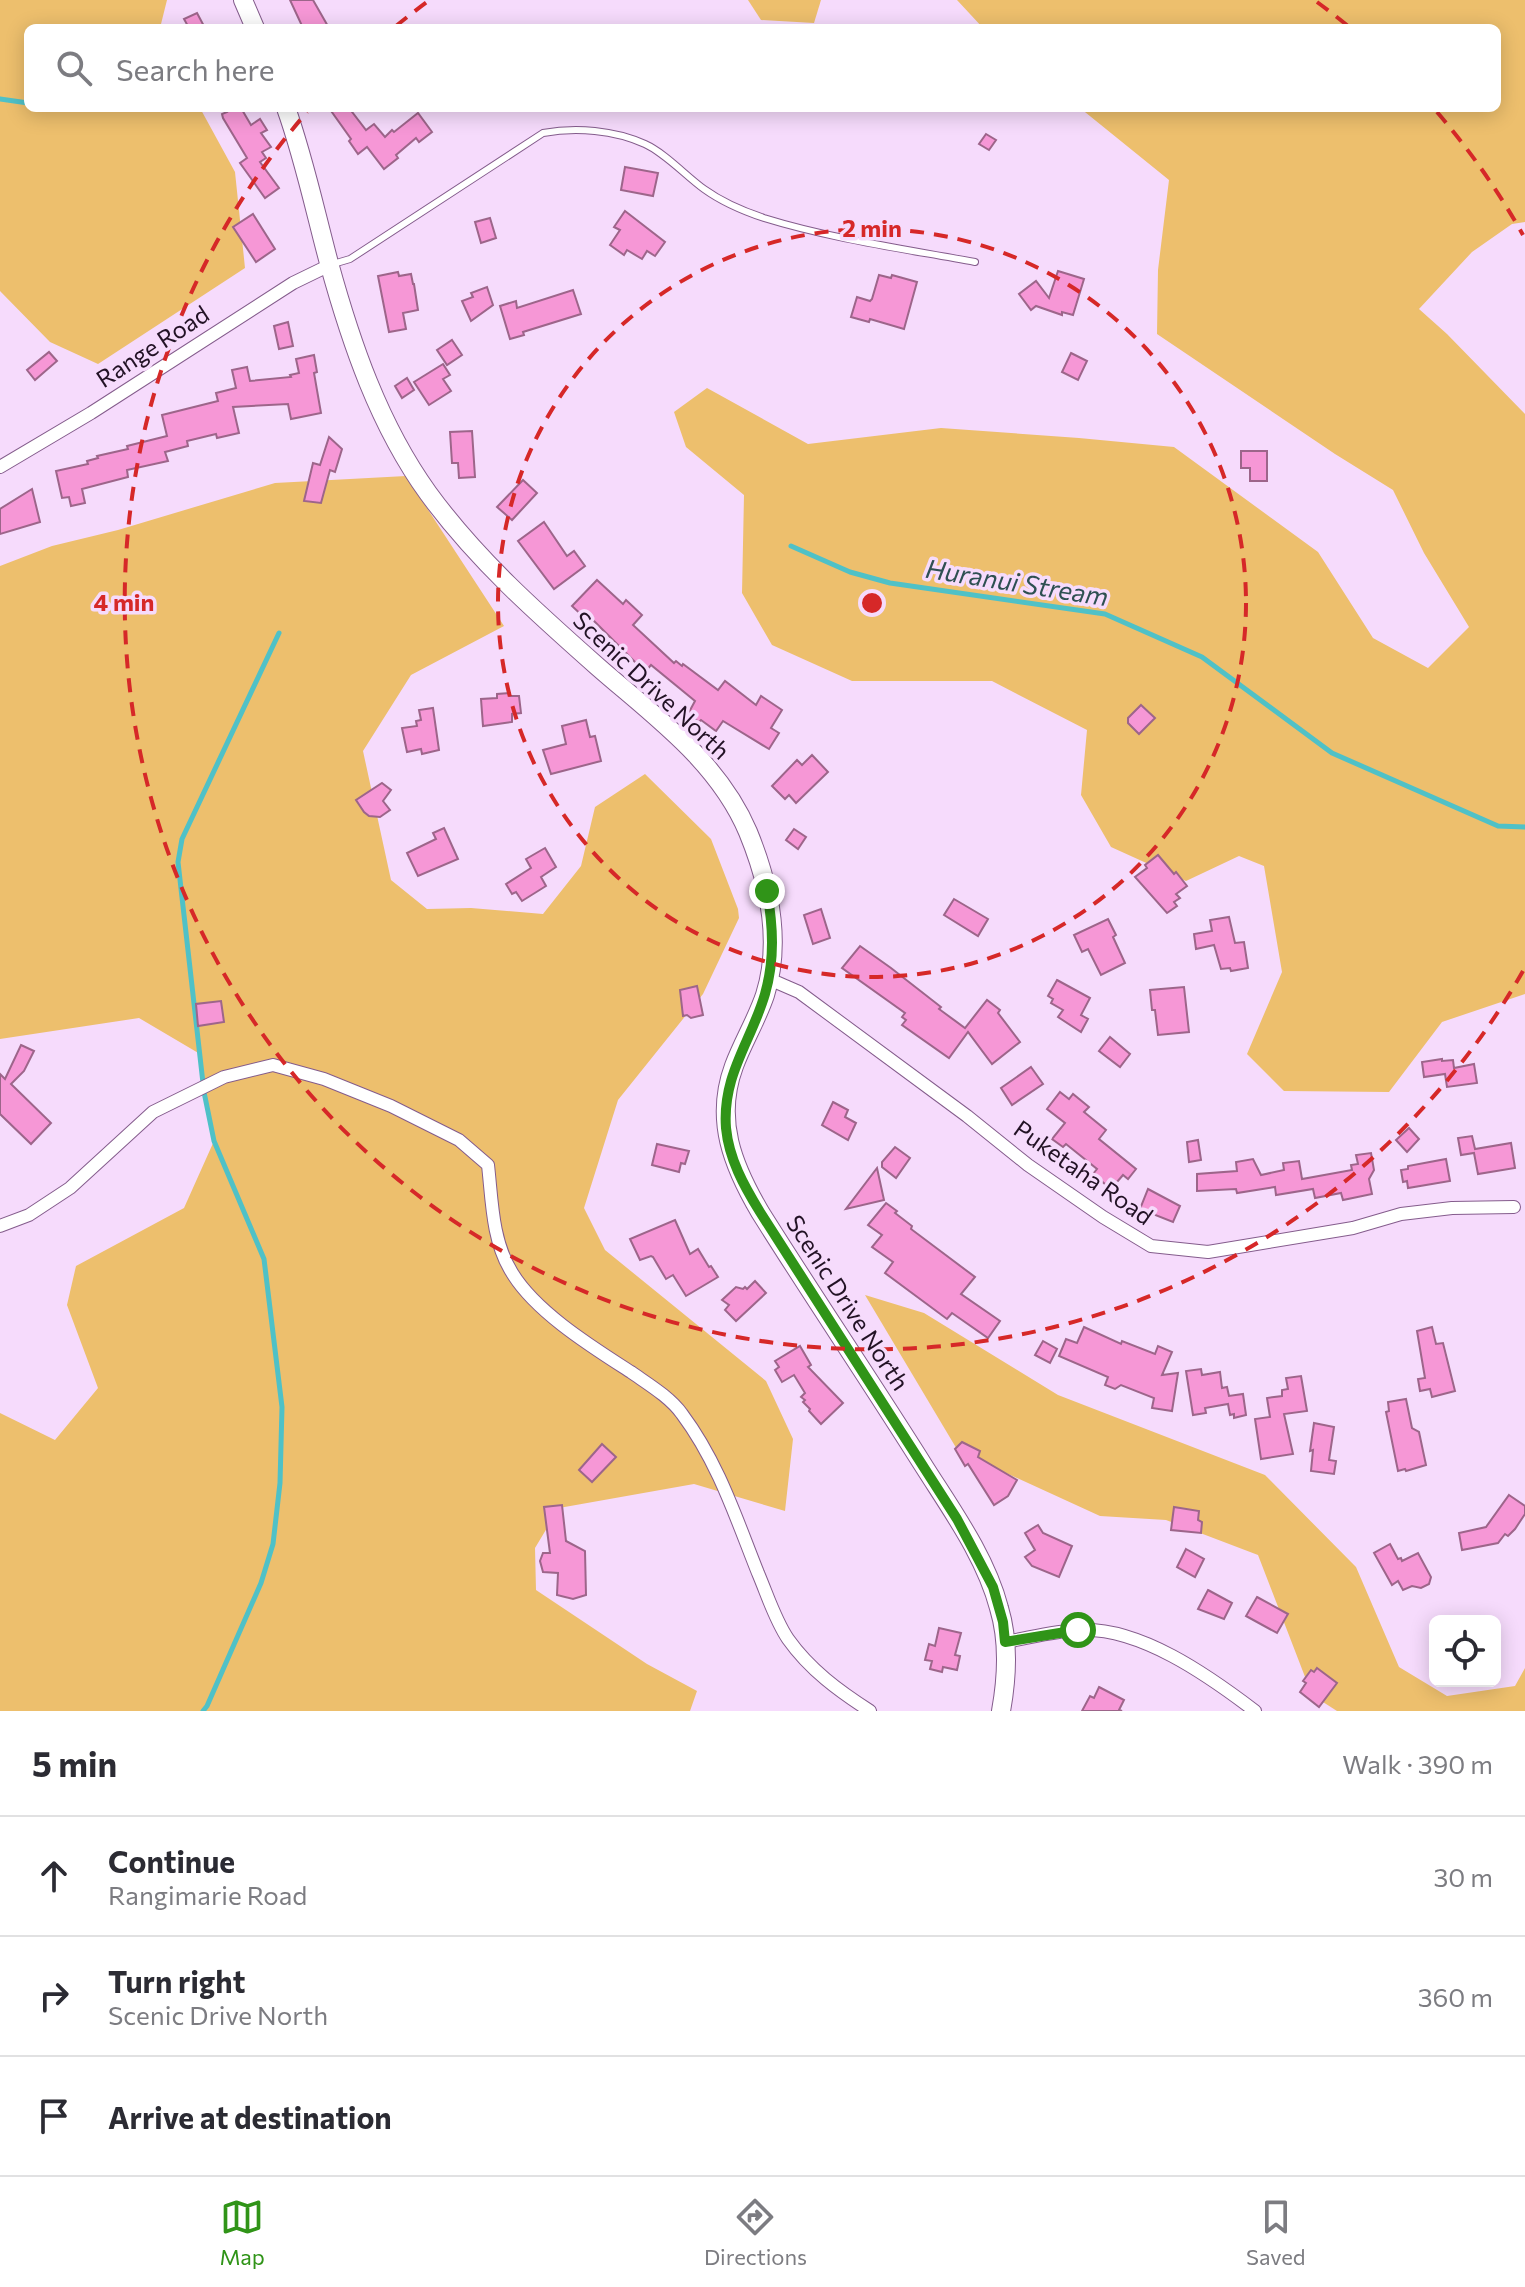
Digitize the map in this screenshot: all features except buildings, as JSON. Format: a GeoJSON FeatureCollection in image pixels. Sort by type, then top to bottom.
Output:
{"type":"FeatureCollection","features":[{"type":"Feature","properties":{"kind":"main road"},"geometry":{"type":"LineString","coordinates":[[243,0],[253,24]]}},
{"type":"Feature","properties":{"kind":"main road","name":"Scenic Drive North"},"geometry":{"type":"LineString","coordinates":[[287,112],[330,265],[370,388],[394,437],[427,492],[513,590],[704,762],[738,811],[767,891],[774,938],[764,996],[729,1083],[726,1127],[735,1165],[768,1226],[957,1519],[993,1587],[1005,1642],[1001,1711]]}},
{"type":"Feature","properties":{"kind":"street","name":"Range Road"},"geometry":{"type":"LineString","coordinates":[[0,467],[91,413],[293,283],[330,265]]}},
{"type":"Feature","properties":{"kind":"street","name":"Puketaha Road"},"geometry":{"type":"LineString","coordinates":[[769,979],[799,992],[1028,1165],[1151,1246],[1208,1252],[1353,1228],[1401,1214],[1452,1208],[1514,1207]]}},
{"type":"Feature","properties":{"kind":"street"},"geometry":{"type":"LineString","coordinates":[[0,1226],[29,1215],[70,1188],[153,1112],[224,1077],[273,1065],[324,1079],[391,1106],[459,1140],[488,1165],[496,1236],[511,1271],[542,1308],[591,1346],[653,1387],[680,1411],[722,1482],[769,1601],[787,1637],[815,1672],[870,1711]]}},
{"type":"Feature","properties":{"kind":"street"},"geometry":{"type":"LineString","coordinates":[[1005,1642],[1078,1630],[1120,1635],[1187,1665],[1255,1711]]}},
{"type":"Feature","properties":{"kind":"lane"},"geometry":{"type":"LineString","coordinates":[[330,265],[350,259],[543,133],[564,129],[611,133],[647,145],[705,190],[728,204],[764,218],[975,262]]}},
{"type":"Feature","properties":{"kind":"shaded area"},"geometry":{"type":"Polygon","coordinates":[[[0,0],[167,0],[161,24],[24,24],[24,112],[202,112],[235,172],[245,268],[98,364],[50,342],[0,291],[0,0]]]}},
{"type":"Feature","properties":{"kind":"shaded area"},"geometry":{"type":"Polygon","coordinates":[[[748,0],[821,0],[814,23],[761,20],[748,0]]]}},
{"type":"Feature","properties":{"kind":"shaded area"},"geometry":{"type":"Polygon","coordinates":[[[957,0],[1525,0],[1525,222],[1512,224],[1472,252],[1419,309],[1525,414],[1525,994],[1442,1022],[1389,1092],[1284,1091],[1247,1054],[1282,972],[1264,866],[1239,856],[1186,881],[1111,847],[1081,795],[1087,730],[992,681],[852,681],[772,645],[742,593],[744,495],[686,447],[674,412],[707,388],[808,444],[941,428],[1174,447],[1318,552],[1373,638],[1428,668],[1469,627],[1424,553],[1393,490],[1157,334],[1158,270],[1169,180],[1085,112],[1501,112],[1501,24],[979,24],[957,0]]]}},
{"type":"Feature","properties":{"kind":"shaded area"},"geometry":{"type":"Polygon","coordinates":[[[406,476],[504,626],[411,675],[363,751],[391,880],[427,909],[471,908],[543,914],[581,866],[595,807],[645,774],[711,839],[738,909],[739,918],[703,994],[618,1100],[584,1208],[605,1250],[766,1381],[793,1439],[785,1511],[694,1484],[559,1508],[535,1548],[536,1590],[647,1664],[697,1691],[690,1711],[0,1711],[0,1413],[55,1440],[98,1388],[67,1305],[76,1266],[184,1208],[214,1141],[200,1054],[139,1018],[0,1039],[0,566],[52,546],[118,530],[275,483],[406,476]]]}},
{"type":"Feature","properties":{"kind":"shaded area"},"geometry":{"type":"Polygon","coordinates":[[[865,1295],[924,1313],[1058,1395],[1265,1475],[1356,1567],[1399,1667],[1447,1696],[1515,1686],[1525,1668],[1525,1711],[1337,1711],[1312,1695],[1258,1555],[1166,1520],[1100,1516],[958,1451],[865,1295]]]}},
{"type":"Feature","properties":{"kind":"waterway"},"geometry":{"type":"LineString","coordinates":[[0,99],[24,102]]}},
{"type":"Feature","properties":{"kind":"waterway","name":"Huranui Stream"},"geometry":{"type":"LineString","coordinates":[[791,546],[850,572],[890,583],[1105,614],[1202,657],[1332,753],[1498,826],[1525,827]]}},
{"type":"Feature","properties":{"kind":"waterway"},"geometry":{"type":"LineString","coordinates":[[203,1711],[261,1583],[273,1544],[280,1483],[282,1407],[264,1259],[214,1141],[204,1092],[178,862],[182,839],[279,633]]}},
{"type":"Feature","properties":{"kind":"route"},"geometry":{"type":"LineString","coordinates":[[767,891],[774,938],[769,979],[735,1065],[726,1103],[726,1127],[735,1165],[760,1212],[957,1519],[993,1587],[1005,1642],[1078,1630]]}}]}
